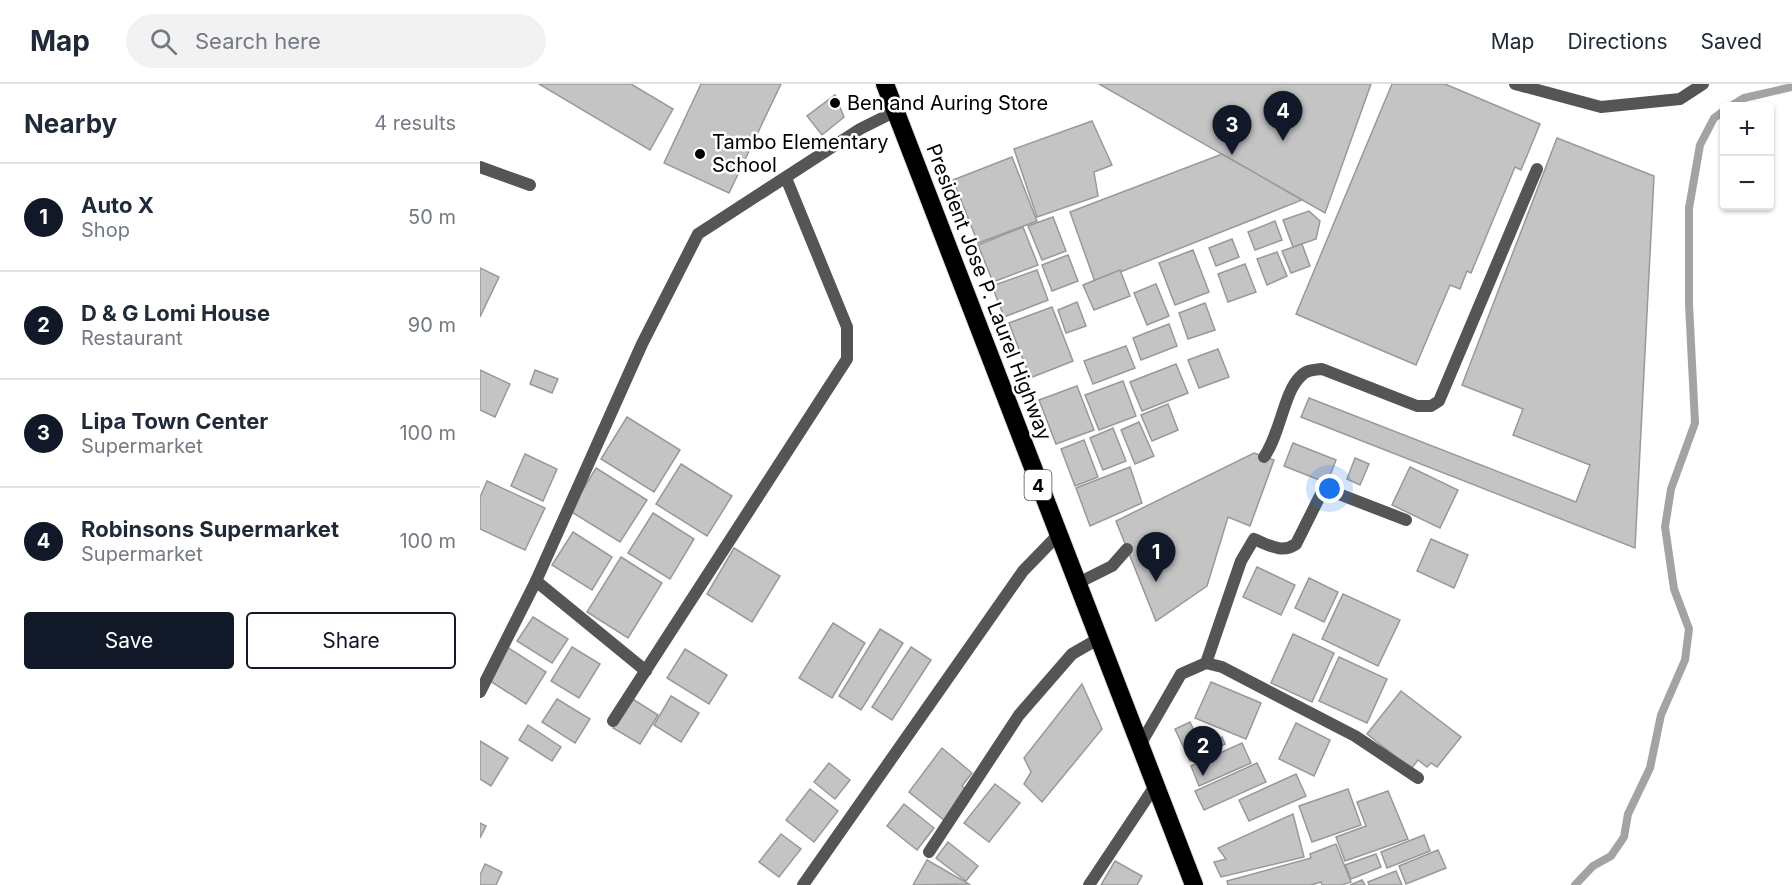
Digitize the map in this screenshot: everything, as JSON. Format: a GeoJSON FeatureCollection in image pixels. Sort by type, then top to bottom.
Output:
{"type":"FeatureCollection","features":[{"type":"Feature","properties":{"kind":"highway","name":"President Jose P. Laurel Highway"},"geometry":{"type":"LineString","coordinates":[[885,84],[1057,536],[1194,885]]}},
{"type":"Feature","properties":{"kind":"street"},"geometry":{"type":"LineString","coordinates":[[1515,84],[1601,107],[1680,99],[1703,84]]}},
{"type":"Feature","properties":{"kind":"street"},"geometry":{"type":"LineString","coordinates":[[480,692],[536,581],[642,344],[698,234],[860,129],[896,111]]}},
{"type":"Feature","properties":{"kind":"street"},"geometry":{"type":"LineString","coordinates":[[480,167],[530,185]]}},
{"type":"Feature","properties":{"kind":"street"},"geometry":{"type":"LineString","coordinates":[[1264,457],[1277,434],[1294,383],[1309,371],[1322,369],[1417,406],[1431,406],[1439,400],[1537,169]]}},
{"type":"Feature","properties":{"kind":"street"},"geometry":{"type":"LineString","coordinates":[[614,721],[847,359],[847,327],[786,178]]}},
{"type":"Feature","properties":{"kind":"street"},"geometry":{"type":"LineString","coordinates":[[1206,663],[1241,561],[1254,539],[1279,549],[1288,549],[1296,544],[1322,492],[1331,491],[1406,520]]}},
{"type":"Feature","properties":{"kind":"street"},"geometry":{"type":"LineString","coordinates":[[803,885],[1023,571],[1057,536]]}},
{"type":"Feature","properties":{"kind":"street"},"geometry":{"type":"LineString","coordinates":[[1076,584],[1112,566],[1127,549]]}},
{"type":"Feature","properties":{"kind":"street"},"geometry":{"type":"LineString","coordinates":[[536,581],[646,671]]}},
{"type":"Feature","properties":{"kind":"street"},"geometry":{"type":"LineString","coordinates":[[928,852],[1019,715],[1072,654],[1098,639]]}},
{"type":"Feature","properties":{"kind":"street"},"geometry":{"type":"LineString","coordinates":[[1140,745],[1181,674],[1206,663],[1222,667],[1355,736],[1418,778]]}},
{"type":"Feature","properties":{"kind":"street"},"geometry":{"type":"LineString","coordinates":[[1089,885],[1155,786]]}},
{"type":"Feature","properties":{"kind":"building"},"geometry":{"type":"Polygon","coordinates":[[[539,84],[631,84],[673,109],[650,150],[539,84]]]}},
{"type":"Feature","properties":{"kind":"building"},"geometry":{"type":"Polygon","coordinates":[[[701,84],[781,84],[729,193],[664,163],[701,84]]]}},
{"type":"Feature","properties":{"kind":"building"},"geometry":{"type":"Polygon","coordinates":[[[1099,84],[1371,84],[1325,213],[1099,84]]]}},
{"type":"Feature","properties":{"kind":"building"},"geometry":{"type":"Polygon","coordinates":[[[1392,84],[1445,84],[1540,124],[1521,170],[1515,167],[1471,273],[1467,271],[1460,289],[1450,285],[1416,365],[1296,314],[1392,84]]]}},
{"type":"Feature","properties":{"kind":"building"},"geometry":{"type":"Polygon","coordinates":[[[835,95],[844,117],[822,135],[807,116],[835,95]]]}},
{"type":"Feature","properties":{"kind":"building"},"geometry":{"type":"Polygon","coordinates":[[[1092,121],[1112,165],[1094,172],[1098,196],[1037,217],[1014,149],[1092,121]]]}},
{"type":"Feature","properties":{"kind":"building"},"geometry":{"type":"Polygon","coordinates":[[[1557,138],[1654,176],[1635,548],[1301,417],[1309,398],[1576,502],[1590,465],[1513,435],[1523,409],[1462,385],[1557,138]]]}},
{"type":"Feature","properties":{"kind":"building"},"geometry":{"type":"Polygon","coordinates":[[[1222,154],[1302,200],[1095,282],[1070,212],[1222,154]]]}},
{"type":"Feature","properties":{"kind":"building"},"geometry":{"type":"Polygon","coordinates":[[[1012,157],[1037,221],[978,243],[953,180],[1012,157]]]}},
{"type":"Feature","properties":{"kind":"building"},"geometry":{"type":"Polygon","coordinates":[[[1309,211],[1320,221],[1316,239],[1293,247],[1283,220],[1309,211]]]}},
{"type":"Feature","properties":{"kind":"building"},"geometry":{"type":"Polygon","coordinates":[[[1053,217],[1066,251],[1042,260],[1028,226],[1053,217]]]}},
{"type":"Feature","properties":{"kind":"building"},"geometry":{"type":"Polygon","coordinates":[[[1275,221],[1282,240],[1255,250],[1248,232],[1275,221]]]}},
{"type":"Feature","properties":{"kind":"building"},"geometry":{"type":"Polygon","coordinates":[[[1023,227],[1038,265],[993,282],[978,245],[1023,227]]]}},
{"type":"Feature","properties":{"kind":"building"},"geometry":{"type":"Polygon","coordinates":[[[1232,239],[1239,257],[1216,266],[1209,248],[1232,239]]]}},
{"type":"Feature","properties":{"kind":"building"},"geometry":{"type":"Polygon","coordinates":[[[1302,244],[1310,266],[1291,273],[1282,251],[1302,244]]]}},
{"type":"Feature","properties":{"kind":"building"},"geometry":{"type":"Polygon","coordinates":[[[1193,250],[1209,292],[1175,305],[1159,263],[1193,250]]]}},
{"type":"Feature","properties":{"kind":"building"},"geometry":{"type":"Polygon","coordinates":[[[1277,252],[1287,276],[1267,285],[1257,259],[1277,252]]]}},
{"type":"Feature","properties":{"kind":"building"},"geometry":{"type":"Polygon","coordinates":[[[1068,255],[1078,281],[1052,291],[1042,265],[1068,255]]]}},
{"type":"Feature","properties":{"kind":"building"},"geometry":{"type":"Polygon","coordinates":[[[1245,264],[1256,292],[1228,302],[1218,274],[1245,264]]]}},
{"type":"Feature","properties":{"kind":"building"},"geometry":{"type":"Polygon","coordinates":[[[480,268],[499,277],[480,317],[480,268]]]}},
{"type":"Feature","properties":{"kind":"building"},"geometry":{"type":"Polygon","coordinates":[[[1037,270],[1048,300],[1004,317],[992,286],[1037,270]]]}},
{"type":"Feature","properties":{"kind":"building"},"geometry":{"type":"Polygon","coordinates":[[[1120,270],[1130,296],[1094,310],[1083,285],[1120,270]]]}},
{"type":"Feature","properties":{"kind":"building"},"geometry":{"type":"Polygon","coordinates":[[[1156,284],[1169,316],[1147,325],[1134,293],[1156,284]]]}},
{"type":"Feature","properties":{"kind":"building"},"geometry":{"type":"Polygon","coordinates":[[[1077,302],[1086,326],[1066,333],[1058,310],[1077,302]]]}},
{"type":"Feature","properties":{"kind":"building"},"geometry":{"type":"Polygon","coordinates":[[[1205,303],[1215,330],[1188,339],[1179,313],[1205,303]]]}},
{"type":"Feature","properties":{"kind":"building"},"geometry":{"type":"Polygon","coordinates":[[[1052,307],[1073,361],[1030,378],[1009,323],[1052,307]]]}},
{"type":"Feature","properties":{"kind":"building"},"geometry":{"type":"Polygon","coordinates":[[[1169,324],[1177,346],[1141,360],[1133,338],[1169,324]]]}},
{"type":"Feature","properties":{"kind":"building"},"geometry":{"type":"Polygon","coordinates":[[[1126,346],[1135,368],[1093,384],[1084,361],[1126,346]]]}},
{"type":"Feature","properties":{"kind":"building"},"geometry":{"type":"Polygon","coordinates":[[[1218,349],[1229,377],[1199,388],[1188,360],[1218,349]]]}},
{"type":"Feature","properties":{"kind":"building"},"geometry":{"type":"Polygon","coordinates":[[[1176,364],[1188,393],[1142,411],[1130,382],[1176,364]]]}},
{"type":"Feature","properties":{"kind":"building"},"geometry":{"type":"Polygon","coordinates":[[[480,370],[510,384],[495,417],[480,410],[480,370]]]}},
{"type":"Feature","properties":{"kind":"building"},"geometry":{"type":"Polygon","coordinates":[[[535,370],[558,379],[552,393],[530,384],[535,370]]]}},
{"type":"Feature","properties":{"kind":"building"},"geometry":{"type":"Polygon","coordinates":[[[1123,381],[1136,416],[1099,430],[1085,395],[1123,381]]]}},
{"type":"Feature","properties":{"kind":"building"},"geometry":{"type":"Polygon","coordinates":[[[1077,386],[1094,430],[1056,444],[1039,400],[1077,386]]]}},
{"type":"Feature","properties":{"kind":"building"},"geometry":{"type":"Polygon","coordinates":[[[1168,404],[1178,430],[1152,441],[1141,415],[1168,404]]]}},
{"type":"Feature","properties":{"kind":"building"},"geometry":{"type":"Polygon","coordinates":[[[627,417],[680,450],[654,492],[601,459],[627,417]]]}},
{"type":"Feature","properties":{"kind":"building"},"geometry":{"type":"Polygon","coordinates":[[[1139,422],[1154,456],[1135,464],[1121,430],[1139,422]]]}},
{"type":"Feature","properties":{"kind":"building"},"geometry":{"type":"Polygon","coordinates":[[[1113,428],[1126,461],[1103,470],[1090,438],[1113,428]]]}},
{"type":"Feature","properties":{"kind":"building"},"geometry":{"type":"Polygon","coordinates":[[[1084,440],[1098,477],[1075,486],[1061,449],[1084,440]]]}},
{"type":"Feature","properties":{"kind":"building"},"geometry":{"type":"Polygon","coordinates":[[[1293,443],[1336,460],[1327,483],[1284,466],[1293,443]]]}},
{"type":"Feature","properties":{"kind":"building"},"geometry":{"type":"Polygon","coordinates":[[[1254,453],[1274,460],[1250,526],[1228,517],[1207,586],[1156,621],[1116,521],[1254,453]]]}},
{"type":"Feature","properties":{"kind":"building"},"geometry":{"type":"Polygon","coordinates":[[[525,454],[557,469],[543,501],[511,486],[525,454]]]}},
{"type":"Feature","properties":{"kind":"building"},"geometry":{"type":"Polygon","coordinates":[[[1355,458],[1369,464],[1360,485],[1347,479],[1355,458]]]}},
{"type":"Feature","properties":{"kind":"building"},"geometry":{"type":"Polygon","coordinates":[[[681,464],[732,496],[707,536],[656,504],[681,464]]]}},
{"type":"Feature","properties":{"kind":"building"},"geometry":{"type":"Polygon","coordinates":[[[1130,467],[1142,503],[1090,526],[1076,488],[1130,467]]]}},
{"type":"Feature","properties":{"kind":"building"},"geometry":{"type":"Polygon","coordinates":[[[1410,467],[1458,490],[1440,528],[1392,505],[1410,467]]]}},
{"type":"Feature","properties":{"kind":"building"},"geometry":{"type":"Polygon","coordinates":[[[596,468],[647,500],[620,542],[570,511],[596,468]]]}},
{"type":"Feature","properties":{"kind":"building"},"geometry":{"type":"Polygon","coordinates":[[[487,481],[545,508],[525,550],[480,529],[480,497],[487,481]]]}},
{"type":"Feature","properties":{"kind":"building"},"geometry":{"type":"Polygon","coordinates":[[[653,513],[694,539],[670,579],[628,553],[653,513]]]}},
{"type":"Feature","properties":{"kind":"building"},"geometry":{"type":"Polygon","coordinates":[[[573,532],[612,557],[592,590],[552,565],[573,532]]]}},
{"type":"Feature","properties":{"kind":"building"},"geometry":{"type":"Polygon","coordinates":[[[1431,539],[1468,555],[1454,588],[1417,571],[1431,539]]]}},
{"type":"Feature","properties":{"kind":"building"},"geometry":{"type":"Polygon","coordinates":[[[734,548],[780,576],[752,622],[707,594],[734,548]]]}},
{"type":"Feature","properties":{"kind":"building"},"geometry":{"type":"Polygon","coordinates":[[[621,557],[662,583],[628,638],[587,612],[621,557]]]}},
{"type":"Feature","properties":{"kind":"building"},"geometry":{"type":"Polygon","coordinates":[[[1257,567],[1295,585],[1281,615],[1243,597],[1257,567]]]}},
{"type":"Feature","properties":{"kind":"building"},"geometry":{"type":"Polygon","coordinates":[[[1309,578],[1338,592],[1324,622],[1295,608],[1309,578]]]}},
{"type":"Feature","properties":{"kind":"building"},"geometry":{"type":"Polygon","coordinates":[[[1343,594],[1400,620],[1378,666],[1322,639],[1343,594]]]}},
{"type":"Feature","properties":{"kind":"building"},"geometry":{"type":"Polygon","coordinates":[[[533,617],[568,639],[552,663],[517,641],[533,617]]]}},
{"type":"Feature","properties":{"kind":"building"},"geometry":{"type":"Polygon","coordinates":[[[833,623],[865,643],[832,698],[799,678],[833,623]]]}},
{"type":"Feature","properties":{"kind":"building"},"geometry":{"type":"Polygon","coordinates":[[[880,629],[903,643],[861,710],[839,696],[880,629]]]}},
{"type":"Feature","properties":{"kind":"building"},"geometry":{"type":"Polygon","coordinates":[[[1293,634],[1334,653],[1312,702],[1271,683],[1293,634]]]}},
{"type":"Feature","properties":{"kind":"building"},"geometry":{"type":"Polygon","coordinates":[[[507,647],[546,672],[526,704],[487,679],[507,647]]]}},
{"type":"Feature","properties":{"kind":"building"},"geometry":{"type":"Polygon","coordinates":[[[572,647],[600,664],[579,698],[551,681],[572,647]]]}},
{"type":"Feature","properties":{"kind":"building"},"geometry":{"type":"Polygon","coordinates":[[[911,647],[931,660],[892,720],[872,707],[911,647]]]}},
{"type":"Feature","properties":{"kind":"building"},"geometry":{"type":"Polygon","coordinates":[[[685,649],[727,675],[709,704],[667,678],[685,649]]]}},
{"type":"Feature","properties":{"kind":"building"},"geometry":{"type":"Polygon","coordinates":[[[1339,657],[1387,679],[1367,723],[1319,701],[1339,657]]]}},
{"type":"Feature","properties":{"kind":"building"},"geometry":{"type":"Polygon","coordinates":[[[1211,682],[1261,703],[1246,739],[1195,718],[1211,682]]]}},
{"type":"Feature","properties":{"kind":"building"},"geometry":{"type":"Polygon","coordinates":[[[1082,684],[1102,729],[1042,802],[1024,784],[1031,772],[1024,758],[1082,684]]]}},
{"type":"Feature","properties":{"kind":"building"},"geometry":{"type":"Polygon","coordinates":[[[1401,691],[1461,737],[1437,767],[1431,763],[1427,767],[1418,760],[1411,769],[1367,734],[1401,691]]]}},
{"type":"Feature","properties":{"kind":"building"},"geometry":{"type":"Polygon","coordinates":[[[671,696],[699,713],[681,742],[654,725],[671,696]]]}},
{"type":"Feature","properties":{"kind":"building"},"geometry":{"type":"Polygon","coordinates":[[[631,698],[658,715],[640,744],[613,728],[631,698]]]}},
{"type":"Feature","properties":{"kind":"building"},"geometry":{"type":"Polygon","coordinates":[[[557,699],[590,719],[575,743],[542,722],[557,699]]]}},
{"type":"Feature","properties":{"kind":"building"},"geometry":{"type":"Polygon","coordinates":[[[1190,722],[1196,735],[1208,730],[1213,742],[1222,737],[1225,744],[1216,748],[1218,752],[1190,761],[1175,729],[1190,722]]]}},
{"type":"Feature","properties":{"kind":"building"},"geometry":{"type":"Polygon","coordinates":[[[1296,723],[1330,740],[1314,776],[1279,759],[1296,723]]]}},
{"type":"Feature","properties":{"kind":"building"},"geometry":{"type":"Polygon","coordinates":[[[528,725],[561,747],[552,761],[519,740],[528,725]]]}},
{"type":"Feature","properties":{"kind":"building"},"geometry":{"type":"Polygon","coordinates":[[[480,741],[508,758],[491,786],[480,779],[480,741]]]}},
{"type":"Feature","properties":{"kind":"building"},"geometry":{"type":"Polygon","coordinates":[[[1242,743],[1251,763],[1199,786],[1191,766],[1242,743]]]}},
{"type":"Feature","properties":{"kind":"building"},"geometry":{"type":"Polygon","coordinates":[[[942,748],[972,773],[962,786],[966,790],[945,821],[909,792],[942,748]]]}},
{"type":"Feature","properties":{"kind":"building"},"geometry":{"type":"Polygon","coordinates":[[[829,763],[850,780],[835,799],[814,782],[829,763]]]}},
{"type":"Feature","properties":{"kind":"building"},"geometry":{"type":"Polygon","coordinates":[[[1257,763],[1266,782],[1204,810],[1195,791],[1257,763]]]}},
{"type":"Feature","properties":{"kind":"building"},"geometry":{"type":"Polygon","coordinates":[[[1296,774],[1306,796],[1249,821],[1239,800],[1296,774]]]}},
{"type":"Feature","properties":{"kind":"building"},"geometry":{"type":"Polygon","coordinates":[[[995,784],[1020,803],[989,842],[964,823],[995,784]]]}},
{"type":"Feature","properties":{"kind":"building"},"geometry":{"type":"Polygon","coordinates":[[[810,789],[838,811],[814,842],[786,820],[810,789]]]}},
{"type":"Feature","properties":{"kind":"building"},"geometry":{"type":"Polygon","coordinates":[[[1348,789],[1361,825],[1312,842],[1299,806],[1348,789]]]}},
{"type":"Feature","properties":{"kind":"building"},"geometry":{"type":"Polygon","coordinates":[[[1388,791],[1408,839],[1345,861],[1336,837],[1366,826],[1357,802],[1388,791]]]}},
{"type":"Feature","properties":{"kind":"building"},"geometry":{"type":"Polygon","coordinates":[[[904,804],[934,828],[917,850],[887,826],[904,804]]]}},
{"type":"Feature","properties":{"kind":"building"},"geometry":{"type":"Polygon","coordinates":[[[1293,814],[1304,857],[1221,877],[1214,862],[1226,859],[1218,848],[1293,814]]]}},
{"type":"Feature","properties":{"kind":"building"},"geometry":{"type":"Polygon","coordinates":[[[480,823],[486,826],[480,838],[480,823]]]}},
{"type":"Feature","properties":{"kind":"building"},"geometry":{"type":"Polygon","coordinates":[[[781,834],[801,849],[779,877],[759,862],[781,834]]]}},
{"type":"Feature","properties":{"kind":"building"},"geometry":{"type":"Polygon","coordinates":[[[1424,835],[1430,851],[1387,868],[1381,852],[1424,835]]]}},
{"type":"Feature","properties":{"kind":"building"},"geometry":{"type":"Polygon","coordinates":[[[948,842],[978,866],[966,881],[936,858],[948,842]]]}},
{"type":"Feature","properties":{"kind":"building"},"geometry":{"type":"Polygon","coordinates":[[[1336,844],[1351,882],[1342,885],[1322,885],[1321,882],[1311,885],[1228,885],[1227,881],[1311,858],[1310,854],[1336,844]]]}},
{"type":"Feature","properties":{"kind":"building"},"geometry":{"type":"Polygon","coordinates":[[[1438,850],[1446,868],[1406,884],[1399,866],[1438,850]]]}},
{"type":"Feature","properties":{"kind":"building"},"geometry":{"type":"Polygon","coordinates":[[[1376,854],[1381,867],[1351,879],[1345,865],[1376,854]]]}},
{"type":"Feature","properties":{"kind":"building"},"geometry":{"type":"Polygon","coordinates":[[[927,860],[969,884],[913,885],[927,860]]]}},
{"type":"Feature","properties":{"kind":"building"},"geometry":{"type":"Polygon","coordinates":[[[1115,861],[1142,876],[1137,885],[1101,885],[1115,861]]]}},
{"type":"Feature","properties":{"kind":"building"},"geometry":{"type":"Polygon","coordinates":[[[485,864],[502,872],[496,885],[480,885],[480,875],[485,864]]]}},
{"type":"Feature","properties":{"kind":"building"},"geometry":{"type":"Polygon","coordinates":[[[1396,871],[1402,885],[1369,885],[1368,882],[1396,871]]]}},
{"type":"Feature","properties":{"kind":"building"},"geometry":{"type":"Polygon","coordinates":[[[1362,880],[1365,885],[1350,885],[1362,880]]]}},
{"type":"Feature","properties":{"kind":"waterway"},"geometry":{"type":"LineString","coordinates":[[1738,102],[1744,98],[1792,87]]}},
{"type":"Feature","properties":{"kind":"waterway"},"geometry":{"type":"LineString","coordinates":[[1575,885],[1593,866],[1611,856],[1624,837],[1628,814],[1650,768],[1661,715],[1685,660],[1689,629],[1674,589],[1665,527],[1671,489],[1695,423],[1689,304],[1689,208],[1700,145],[1714,118],[1720,114]]}},
{"type":"Feature","properties":{"kind":"place","name":"Ben and Auring Store"},"geometry":{"type":"Point","coordinates":[835,103]}},
{"type":"Feature","properties":{"kind":"place","name":"Robinsons Supermarket"},"geometry":{"type":"Point","coordinates":[1283,141]}},
{"type":"Feature","properties":{"kind":"place","name":"Tambo Elementary School"},"geometry":{"type":"Point","coordinates":[700,154]}},
{"type":"Feature","properties":{"kind":"place","name":"Lipa Town Center"},"geometry":{"type":"Point","coordinates":[1232,155]}},
{"type":"Feature","properties":{"kind":"place","name":"Auto X"},"geometry":{"type":"Point","coordinates":[1156,582]}},
{"type":"Feature","properties":{"kind":"place","name":"D & G Lomi House"},"geometry":{"type":"Point","coordinates":[1203,776]}}]}
